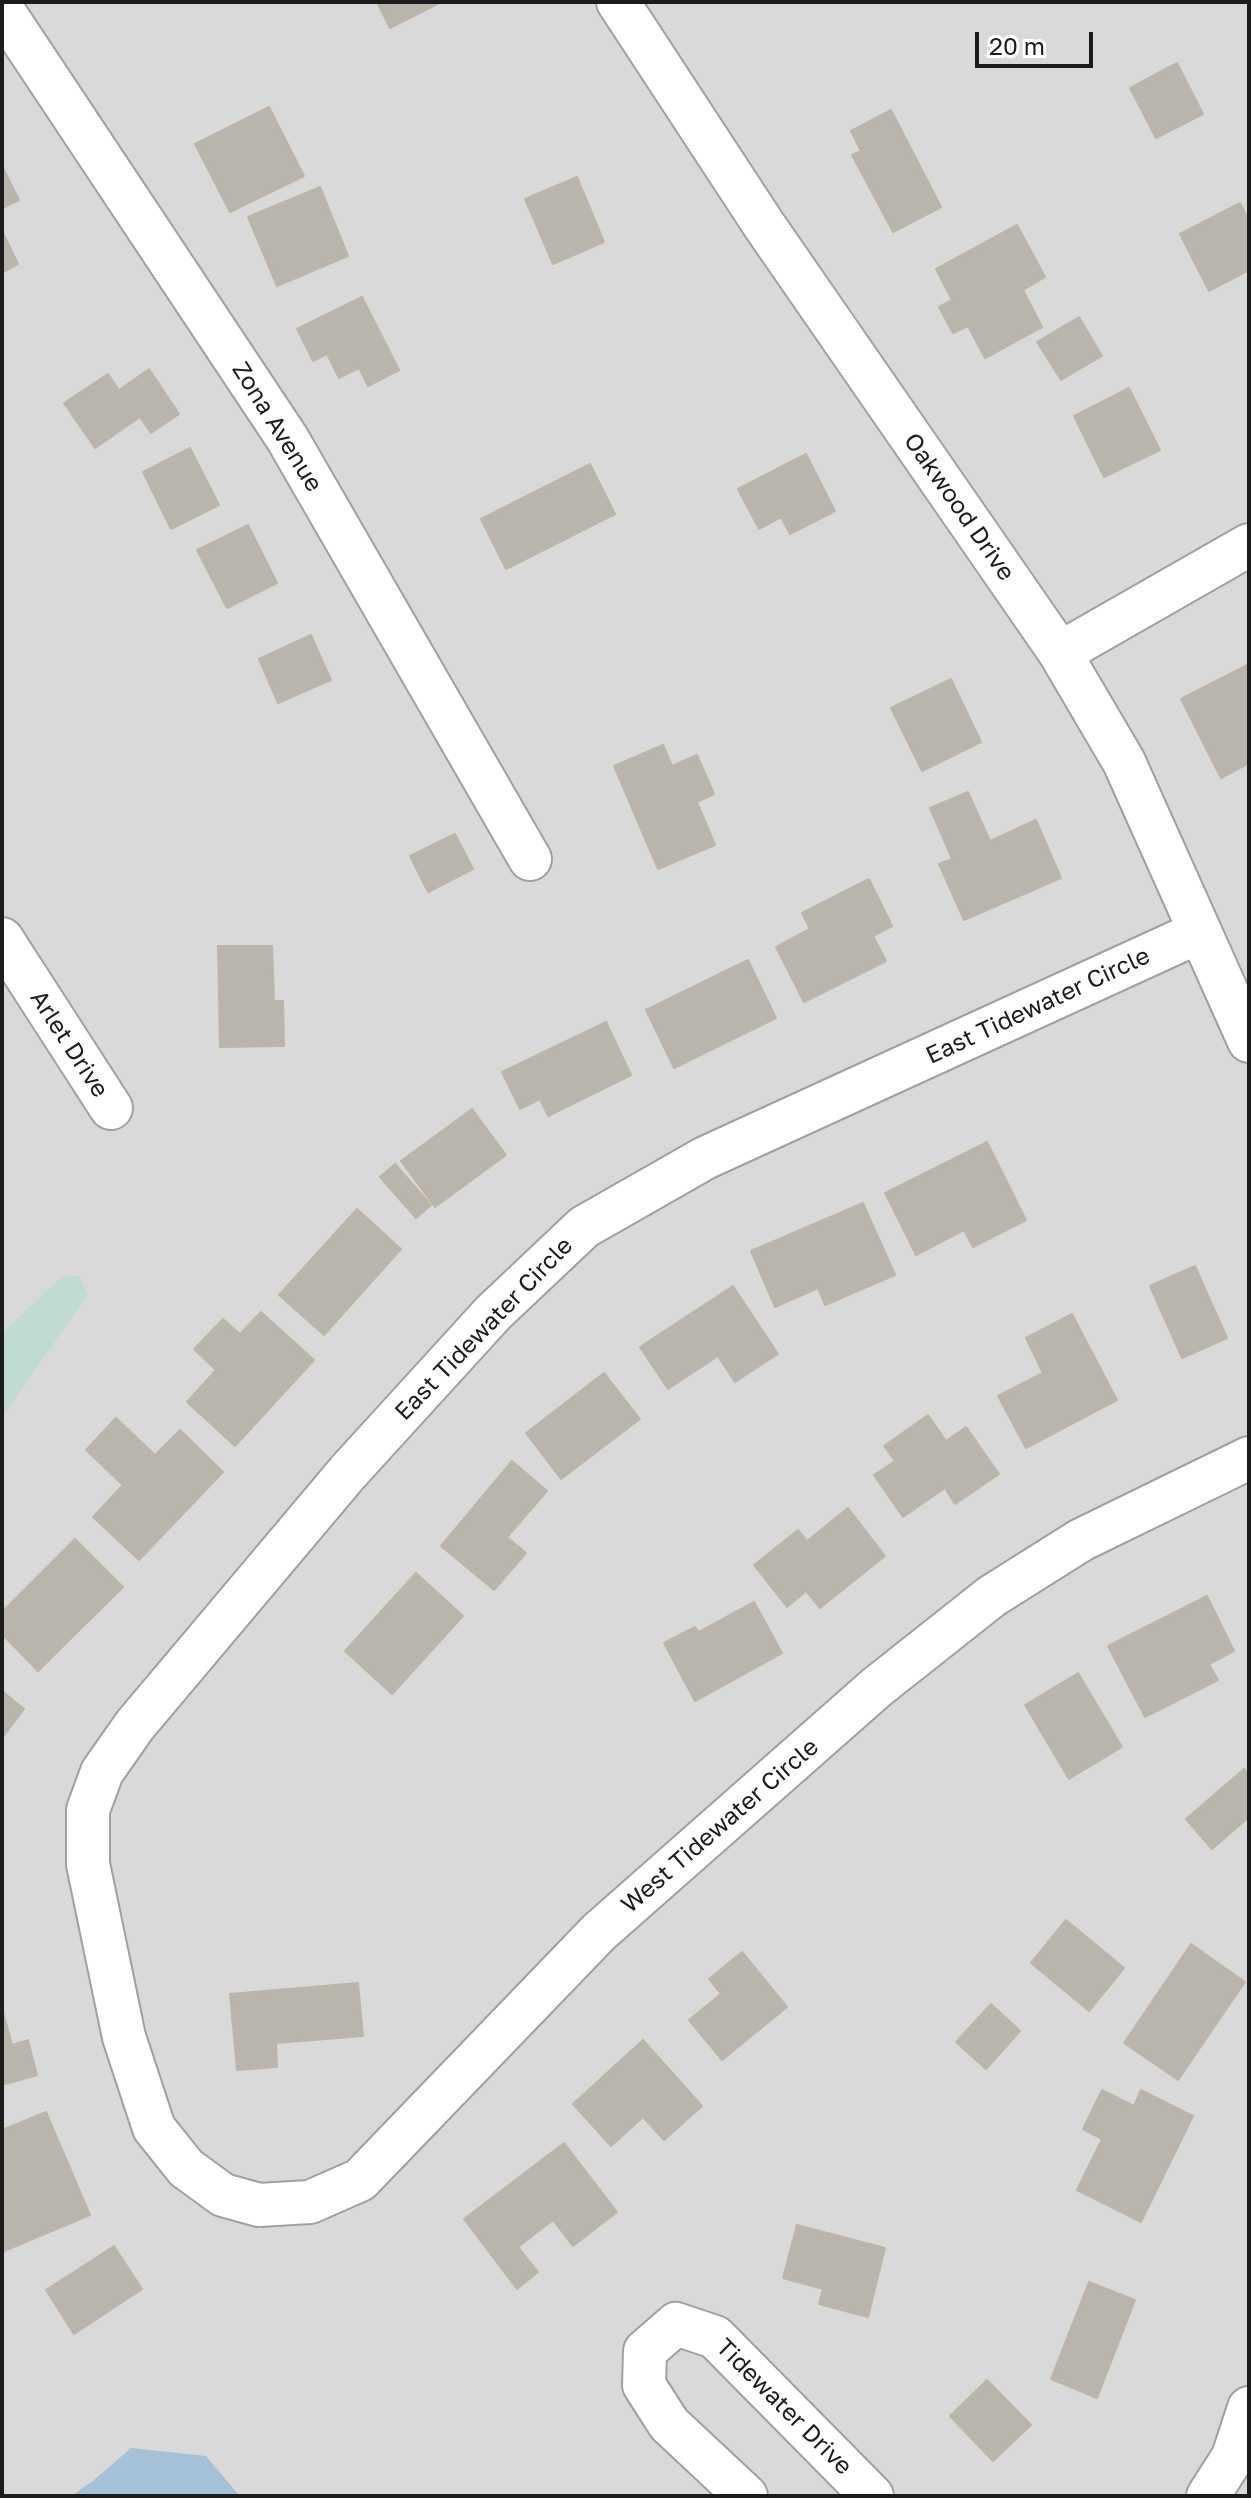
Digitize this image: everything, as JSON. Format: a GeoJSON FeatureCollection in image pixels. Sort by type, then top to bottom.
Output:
{"type":"FeatureCollection","features":[{"type":"Feature","properties":{"kind":"street","name":"Oakwood Drive"},"geometry":{"type":"LineString","coordinates":[[618,2],[764,225],[1060,653],[1124,762],[1249,1041]]}},
{"type":"Feature","properties":{"kind":"street","name":"Zona Avenue"},"geometry":{"type":"LineString","coordinates":[[2,9],[287,438],[530,859]]}},
{"type":"Feature","properties":{"kind":"street"},"geometry":{"type":"LineString","coordinates":[[1060,653],[1249,545]]}},
{"type":"Feature","properties":{"kind":"street","name":"East Tidewater Circle"},"geometry":{"type":"LineString","coordinates":[[223,2195],[186,2168],[154,2128],[124,2037],[88,1864],[88,1810],[102,1772],[135,1725],[348,1472],[493,1313],[584,1227],[705,1158],[1199,932]]}},
{"type":"Feature","properties":{"kind":"street","name":"Arlet Drive"},"geometry":{"type":"LineString","coordinates":[[2,939],[111,1108]]}},
{"type":"Feature","properties":{"kind":"street","name":"West Tidewater Circle"},"geometry":{"type":"LineString","coordinates":[[223,2195],[259,2205],[310,2202],[360,2180],[599,1932],[877,1687],[992,1596],[1081,1540],[1249,1458]]}},
{"type":"Feature","properties":{"kind":"street","name":"Tidewater Drive"},"geometry":{"type":"LineString","coordinates":[[746,2496],[669,2424],[644,2385],[645,2351],[676,2324],[715,2337],[872,2496]]}},
{"type":"Feature","properties":{"kind":"street"},"geometry":{"type":"LineString","coordinates":[[1208,2496],[1233,2457],[1249,2408]]}},
{"type":"Feature","properties":{"kind":"shaded area"},"geometry":{"type":"Polygon","coordinates":[[[2,2],[1249,2],[1249,2496],[240,2496],[206,2456],[94,2480],[71,2496],[2,2496],[2,1418],[88,1295],[61,1277],[2,1333],[2,2]]]}},
{"type":"Feature","properties":{"kind":"shaded area"},"geometry":{"type":"Polygon","coordinates":[[[79,1276],[88,1295],[2,1418],[2,1333],[61,1277],[79,1276]]]}},
{"type":"Feature","properties":{"kind":"shaded area"},"geometry":{"type":"Polygon","coordinates":[[[131,2448],[206,2456],[240,2496],[71,2496],[131,2448]]]}},
{"type":"Feature","properties":{"kind":"building"},"geometry":{"type":"Polygon","coordinates":[[[377,2],[441,2],[390,28],[377,2]]]}},
{"type":"Feature","properties":{"kind":"building"},"geometry":{"type":"Polygon","coordinates":[[[1177,63],[1203,114],[1156,138],[1130,88],[1177,63]]]}},
{"type":"Feature","properties":{"kind":"building"},"geometry":{"type":"Polygon","coordinates":[[[269,107],[304,176],[230,212],[195,144],[269,107]]]}},
{"type":"Feature","properties":{"kind":"building"},"geometry":{"type":"Polygon","coordinates":[[[891,110],[941,207],[893,232],[852,155],[861,151],[851,131],[891,110]]]}},
{"type":"Feature","properties":{"kind":"building"},"geometry":{"type":"Polygon","coordinates":[[[2,166],[19,200],[2,208],[2,166]]]}},
{"type":"Feature","properties":{"kind":"building"},"geometry":{"type":"Polygon","coordinates":[[[577,177],[604,242],[553,264],[525,199],[577,177]]]}},
{"type":"Feature","properties":{"kind":"building"},"geometry":{"type":"Polygon","coordinates":[[[320,187],[348,256],[277,286],[248,217],[320,187]]]}},
{"type":"Feature","properties":{"kind":"building"},"geometry":{"type":"Polygon","coordinates":[[[1240,203],[1249,221],[1249,270],[1209,291],[1180,234],[1240,203]]]}},
{"type":"Feature","properties":{"kind":"building"},"geometry":{"type":"Polygon","coordinates":[[[1017,225],[1045,277],[1023,290],[1042,327],[985,358],[968,326],[953,333],[939,307],[952,300],[936,269],[1017,225]]]}},
{"type":"Feature","properties":{"kind":"building"},"geometry":{"type":"Polygon","coordinates":[[[2,234],[18,264],[2,273],[2,234]]]}},
{"type":"Feature","properties":{"kind":"building"},"geometry":{"type":"Polygon","coordinates":[[[362,297],[399,370],[368,386],[359,368],[339,378],[327,354],[313,361],[297,329],[362,297]]]}},
{"type":"Feature","properties":{"kind":"building"},"geometry":{"type":"Polygon","coordinates":[[[1079,317],[1102,356],[1061,380],[1037,342],[1079,317]]]}},
{"type":"Feature","properties":{"kind":"building"},"geometry":{"type":"Polygon","coordinates":[[[149,369],[179,414],[151,433],[140,417],[95,448],[64,403],[108,374],[119,390],[149,369]]]}},
{"type":"Feature","properties":{"kind":"building"},"geometry":{"type":"Polygon","coordinates":[[[1129,388],[1160,450],[1104,477],[1074,416],[1129,388]]]}},
{"type":"Feature","properties":{"kind":"building"},"geometry":{"type":"Polygon","coordinates":[[[190,448],[219,505],[171,529],[143,472],[190,448]]]}},
{"type":"Feature","properties":{"kind":"building"},"geometry":{"type":"Polygon","coordinates":[[[806,454],[835,511],[790,534],[781,517],[759,529],[738,489],[806,454]]]}},
{"type":"Feature","properties":{"kind":"building"},"geometry":{"type":"Polygon","coordinates":[[[590,464],[615,514],[506,569],[481,519],[590,464]]]}},
{"type":"Feature","properties":{"kind":"building"},"geometry":{"type":"Polygon","coordinates":[[[248,525],[277,583],[227,608],[197,550],[248,525]]]}},
{"type":"Feature","properties":{"kind":"building"},"geometry":{"type":"Polygon","coordinates":[[[311,635],[331,680],[278,703],[259,659],[311,635]]]}},
{"type":"Feature","properties":{"kind":"building"},"geometry":{"type":"Polygon","coordinates":[[[1249,664],[1249,763],[1221,778],[1181,699],[1249,664]]]}},
{"type":"Feature","properties":{"kind":"building"},"geometry":{"type":"Polygon","coordinates":[[[951,679],[981,742],[922,771],[891,708],[951,679]]]}},
{"type":"Feature","properties":{"kind":"building"},"geometry":{"type":"Polygon","coordinates":[[[663,745],[672,766],[697,755],[714,794],[697,802],[715,845],[658,869],[614,766],[663,745]]]}},
{"type":"Feature","properties":{"kind":"building"},"geometry":{"type":"Polygon","coordinates":[[[968,792],[990,841],[1036,820],[1061,878],[964,920],[939,864],[952,859],[930,808],[968,792]]]}},
{"type":"Feature","properties":{"kind":"building"},"geometry":{"type":"Polygon","coordinates":[[[455,834],[473,869],[428,892],[410,856],[455,834]]]}},
{"type":"Feature","properties":{"kind":"building"},"geometry":{"type":"Polygon","coordinates":[[[869,879],[892,926],[873,936],[886,961],[804,1002],[776,947],[810,929],[802,913],[869,879]]]}},
{"type":"Feature","properties":{"kind":"building"},"geometry":{"type":"Polygon","coordinates":[[[218,946],[272,946],[274,1001],[283,1001],[284,1046],[220,1047],[218,946]]]}},
{"type":"Feature","properties":{"kind":"building"},"geometry":{"type":"Polygon","coordinates":[[[748,960],[776,1018],[674,1068],[646,1010],[748,960]]]}},
{"type":"Feature","properties":{"kind":"building"},"geometry":{"type":"Polygon","coordinates":[[[606,1022],[631,1075],[548,1116],[540,1099],[520,1109],[502,1072],[606,1022]]]}},
{"type":"Feature","properties":{"kind":"building"},"geometry":{"type":"Polygon","coordinates":[[[472,1109],[506,1155],[435,1207],[401,1161],[472,1109]]]}},
{"type":"Feature","properties":{"kind":"building"},"geometry":{"type":"Polygon","coordinates":[[[987,1142],[1026,1220],[973,1247],[964,1230],[916,1255],[885,1193],[987,1142]]]}},
{"type":"Feature","properties":{"kind":"building"},"geometry":{"type":"Polygon","coordinates":[[[395,1164],[431,1205],[416,1218],[380,1177],[395,1164]]]}},
{"type":"Feature","properties":{"kind":"building"},"geometry":{"type":"Polygon","coordinates":[[[863,1203],[895,1275],[825,1305],[818,1288],[775,1307],[751,1251],[863,1203]]]}},
{"type":"Feature","properties":{"kind":"building"},"geometry":{"type":"Polygon","coordinates":[[[357,1209],[401,1249],[324,1335],[279,1295],[357,1209]]]}},
{"type":"Feature","properties":{"kind":"building"},"geometry":{"type":"Polygon","coordinates":[[[1195,1266],[1227,1338],[1182,1358],[1150,1286],[1195,1266]]]}},
{"type":"Feature","properties":{"kind":"building"},"geometry":{"type":"Polygon","coordinates":[[[733,1286],[778,1354],[735,1382],[718,1356],[668,1389],[640,1347],[733,1286]]]}},
{"type":"Feature","properties":{"kind":"building"},"geometry":{"type":"Polygon","coordinates":[[[261,1312],[314,1360],[235,1446],[187,1402],[216,1370],[194,1349],[223,1319],[240,1334],[261,1312]]]}},
{"type":"Feature","properties":{"kind":"building"},"geometry":{"type":"Polygon","coordinates":[[[1072,1314],[1117,1400],[1026,1448],[998,1396],[1043,1373],[1026,1338],[1072,1314]]]}},
{"type":"Feature","properties":{"kind":"building"},"geometry":{"type":"Polygon","coordinates":[[[604,1373],[640,1419],[561,1479],[526,1433],[604,1373]]]}},
{"type":"Feature","properties":{"kind":"building"},"geometry":{"type":"Polygon","coordinates":[[[928,1415],[946,1441],[966,1427],[999,1474],[955,1504],[945,1488],[903,1517],[874,1475],[895,1461],[884,1446],[928,1415]]]}},
{"type":"Feature","properties":{"kind":"building"},"geometry":{"type":"Polygon","coordinates":[[[116,1418],[155,1455],[180,1430],[223,1472],[139,1560],[93,1517],[123,1485],[86,1450],[116,1418]]]}},
{"type":"Feature","properties":{"kind":"building"},"geometry":{"type":"Polygon","coordinates":[[[512,1461],[547,1491],[507,1537],[526,1553],[494,1590],[441,1546],[512,1461]]]}},
{"type":"Feature","properties":{"kind":"building"},"geometry":{"type":"Polygon","coordinates":[[[848,1508],[885,1556],[820,1608],[806,1591],[787,1607],[754,1565],[798,1530],[807,1541],[848,1508]]]}},
{"type":"Feature","properties":{"kind":"building"},"geometry":{"type":"Polygon","coordinates":[[[75,1539],[123,1587],[38,1671],[2,1634],[2,1612],[75,1539]]]}},
{"type":"Feature","properties":{"kind":"building"},"geometry":{"type":"Polygon","coordinates":[[[416,1573],[463,1616],[392,1694],[345,1651],[416,1573]]]}},
{"type":"Feature","properties":{"kind":"building"},"geometry":{"type":"Polygon","coordinates":[[[1207,1596],[1234,1651],[1209,1664],[1218,1680],[1145,1717],[1108,1646],[1207,1596]]]}},
{"type":"Feature","properties":{"kind":"building"},"geometry":{"type":"Polygon","coordinates":[[[754,1602],[782,1653],[695,1701],[664,1643],[695,1627],[699,1632],[754,1602]]]}},
{"type":"Feature","properties":{"kind":"building"},"geometry":{"type":"Polygon","coordinates":[[[1078,1673],[1122,1747],[1069,1779],[1025,1705],[1078,1673]]]}},
{"type":"Feature","properties":{"kind":"building"},"geometry":{"type":"Polygon","coordinates":[[[2,1691],[24,1709],[2,1738],[2,1691]]]}},
{"type":"Feature","properties":{"kind":"building"},"geometry":{"type":"Polygon","coordinates":[[[1244,1769],[1249,1775],[1249,1817],[1212,1849],[1186,1819],[1244,1769]]]}},
{"type":"Feature","properties":{"kind":"building"},"geometry":{"type":"Polygon","coordinates":[[[1066,1920],[1124,1968],[1089,2011],[1031,1963],[1066,1920]]]}},
{"type":"Feature","properties":{"kind":"building"},"geometry":{"type":"Polygon","coordinates":[[[1191,1944],[1245,1982],[1178,2080],[1124,2043],[1191,1944]]]}},
{"type":"Feature","properties":{"kind":"building"},"geometry":{"type":"Polygon","coordinates":[[[742,1952],[787,2007],[722,2060],[689,2020],[721,1994],[709,1979],[742,1952]]]}},
{"type":"Feature","properties":{"kind":"building"},"geometry":{"type":"Polygon","coordinates":[[[358,1983],[363,2036],[276,2043],[277,2067],[237,2070],[230,1994],[358,1983]]]}},
{"type":"Feature","properties":{"kind":"building"},"geometry":{"type":"Polygon","coordinates":[[[991,2004],[1020,2031],[986,2069],[956,2042],[991,2004]]]}},
{"type":"Feature","properties":{"kind":"building"},"geometry":{"type":"Polygon","coordinates":[[[2,2008],[12,2045],[28,2040],[37,2075],[2,2085],[2,2008]]]}},
{"type":"Feature","properties":{"kind":"building"},"geometry":{"type":"Polygon","coordinates":[[[643,2040],[702,2106],[664,2140],[643,2117],[611,2146],[573,2104],[643,2040]]]}},
{"type":"Feature","properties":{"kind":"building"},"geometry":{"type":"Polygon","coordinates":[[[1102,2090],[1134,2106],[1141,2090],[1193,2116],[1141,2222],[1077,2190],[1102,2139],[1083,2129],[1102,2090]]]}},
{"type":"Feature","properties":{"kind":"building"},"geometry":{"type":"Polygon","coordinates":[[[46,2112],[90,2215],[4,2251],[2,2130],[46,2112]]]}},
{"type":"Feature","properties":{"kind":"building"},"geometry":{"type":"Polygon","coordinates":[[[564,2143],[617,2212],[573,2246],[553,2220],[518,2247],[538,2272],[517,2289],[464,2219],[564,2143]]]}},
{"type":"Feature","properties":{"kind":"building"},"geometry":{"type":"Polygon","coordinates":[[[797,2225],[885,2248],[868,2317],[819,2304],[823,2289],[783,2278],[797,2225]]]}},
{"type":"Feature","properties":{"kind":"building"},"geometry":{"type":"Polygon","coordinates":[[[114,2246],[142,2289],[74,2334],[46,2290],[114,2246]]]}},
{"type":"Feature","properties":{"kind":"building"},"geometry":{"type":"Polygon","coordinates":[[[1089,2282],[1135,2300],[1097,2398],[1051,2379],[1089,2282]]]}},
{"type":"Feature","properties":{"kind":"building"},"geometry":{"type":"Polygon","coordinates":[[[987,2380],[1031,2425],[993,2461],[950,2416],[987,2380]]]}}]}
